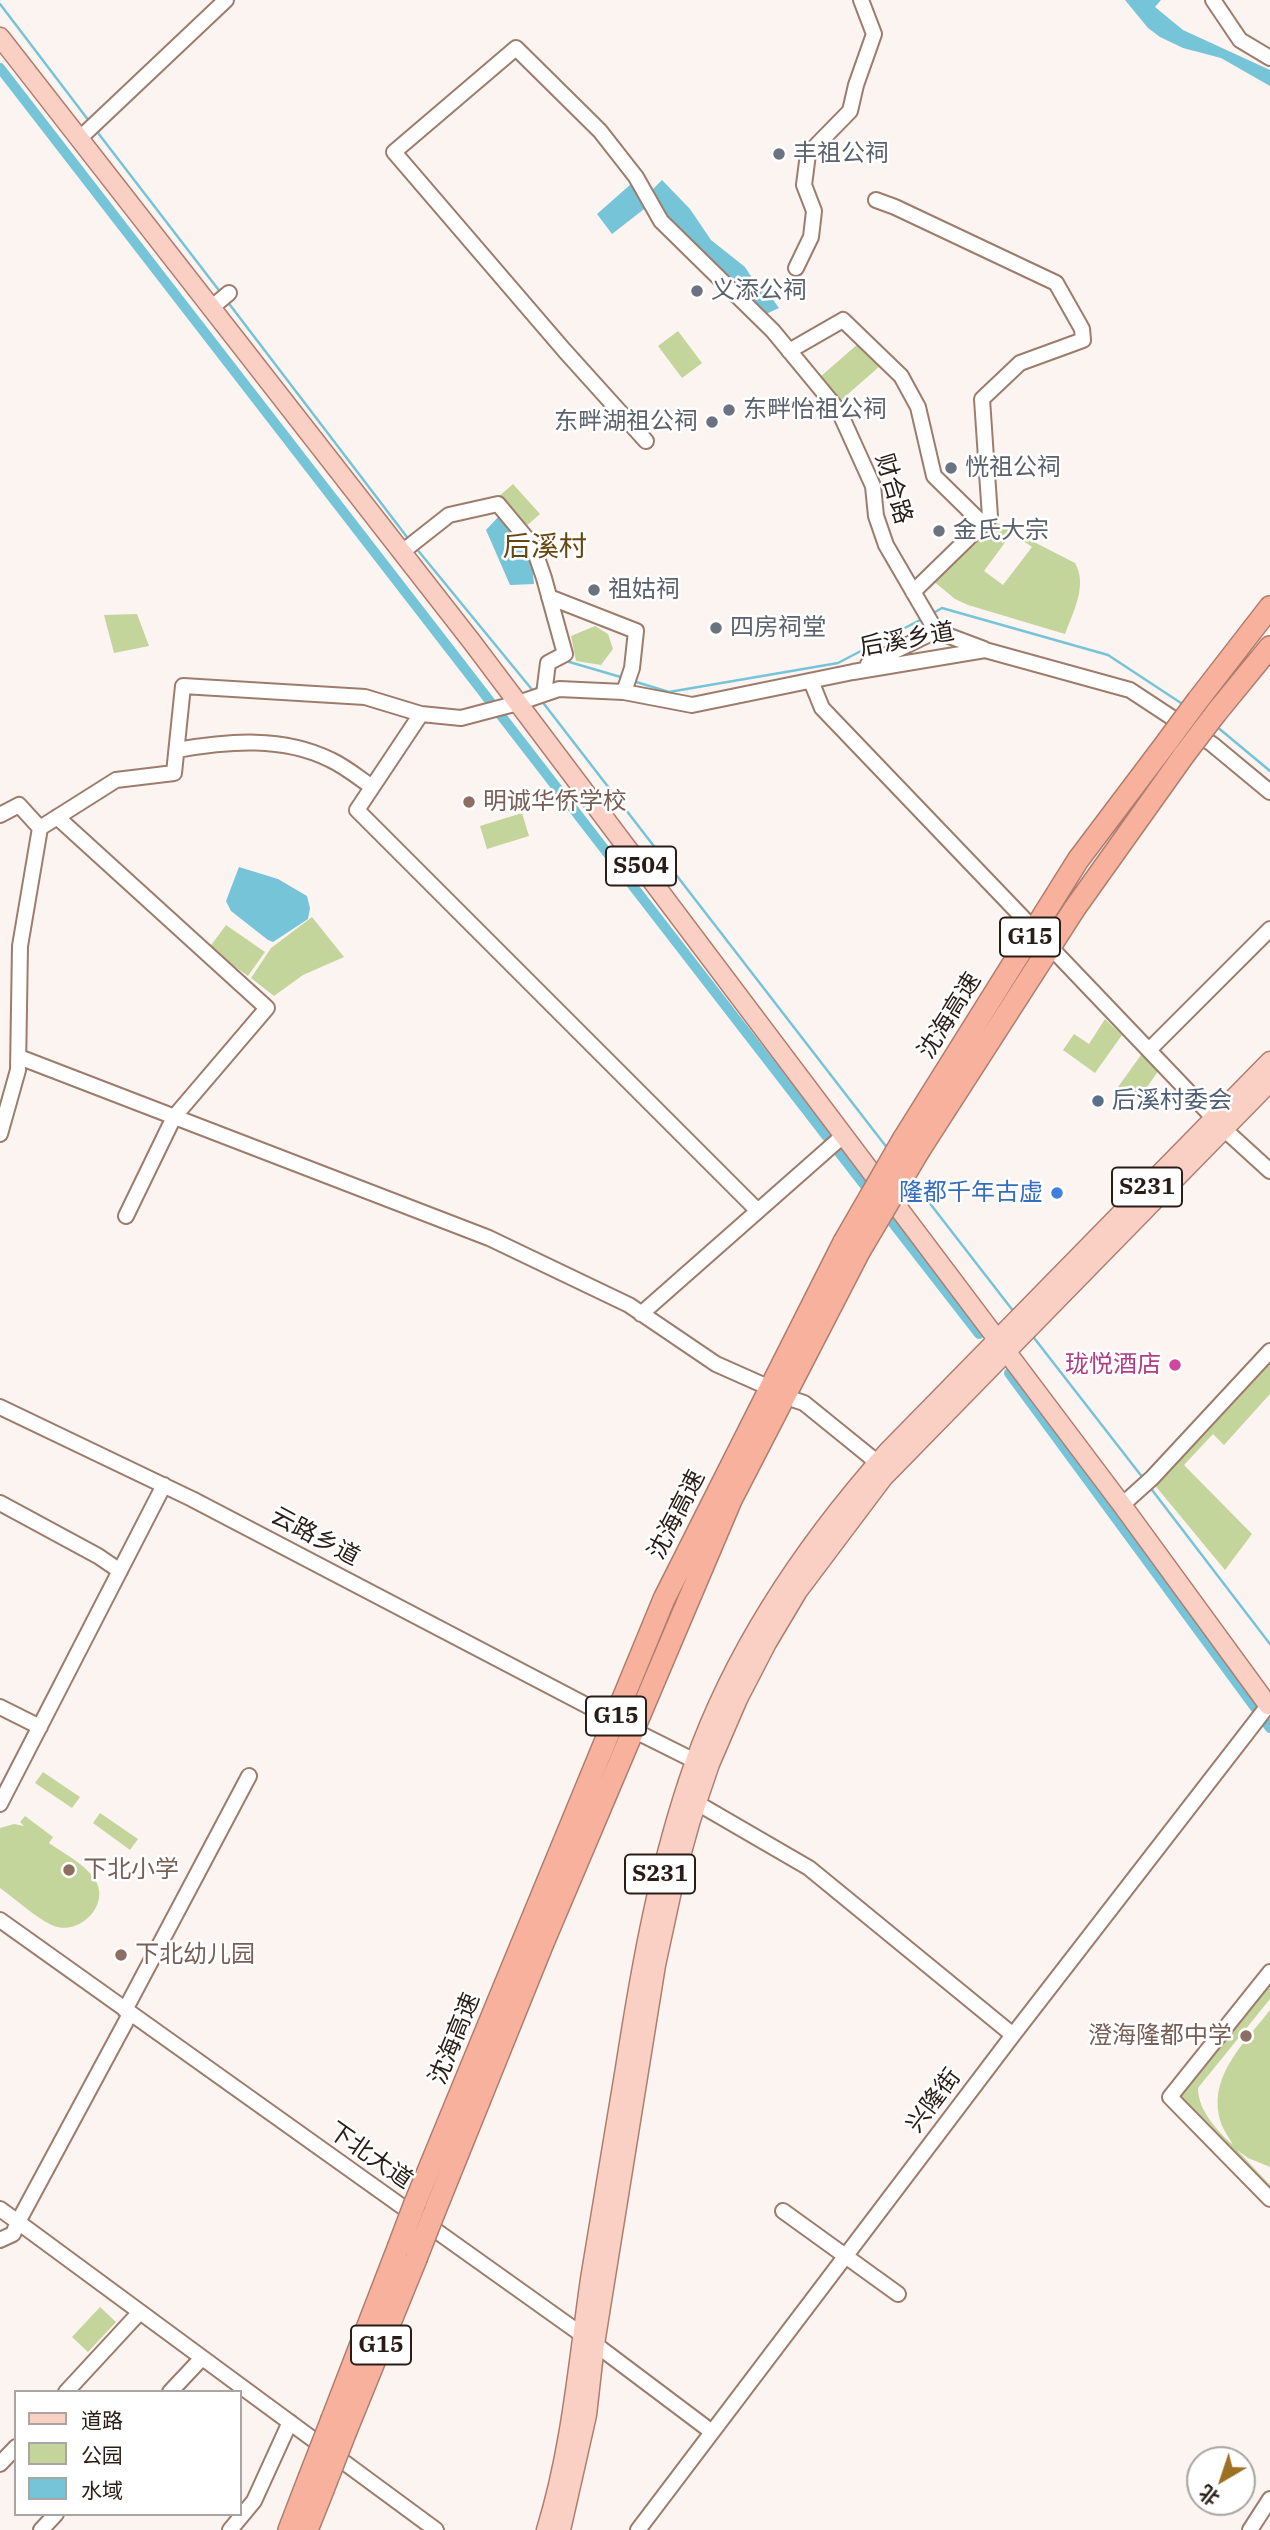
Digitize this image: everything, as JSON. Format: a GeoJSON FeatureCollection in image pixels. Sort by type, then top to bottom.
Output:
{"type":"FeatureCollection","features":[{"type":"Feature","properties":{"kind":"highway","name":"沈海高速"},"geometry":{"type":"LineString","coordinates":[[407,2253],[415,2203],[664,1598],[851,1247],[1078,860],[1270,607]]}},
{"type":"Feature","properties":{"kind":"highway","name":"沈海高速"},"geometry":{"type":"LineString","coordinates":[[912,1144],[1184,755],[1270,647]]}},
{"type":"Feature","properties":{"kind":"highway","name":"沈海高速"},"geometry":{"type":"LineString","coordinates":[[289,2530],[316,2484],[407,2253],[434,2213],[543,1943],[732,1500],[851,1247]]}},
{"type":"Feature","properties":{"kind":"highway","name":"沈海高速"},"geometry":{"type":"LineString","coordinates":[[307,2530],[316,2484]]}},
{"type":"Feature","properties":{"kind":"main road","name":"S504"},"geometry":{"type":"LineString","coordinates":[[0,37],[88,130],[409,546],[535,692],[844,1136],[1270,1704]]}},
{"type":"Feature","properties":{"kind":"main road","name":"S231"},"geometry":{"type":"LineString","coordinates":[[1220,1124],[1270,1061]]}},
{"type":"Feature","properties":{"kind":"main road","name":"S231"},"geometry":{"type":"LineString","coordinates":[[561,2530],[580,2450],[589,2340],[637,1990],[654,1902],[674,1824],[695,1761],[719,1706],[770,1610],[825,1527],[878,1463],[1002,1346],[1220,1124],[1270,1082]]}},
{"type":"Feature","properties":{"kind":"main road","name":"S231"},"geometry":{"type":"LineString","coordinates":[[547,2530],[589,2340],[656,1965],[675,1877],[709,1764],[738,1699],[798,1591],[883,1478],[1002,1346]]}},
{"type":"Feature","properties":{"kind":"street"},"geometry":{"type":"LineString","coordinates":[[88,130],[226,0]]}},
{"type":"Feature","properties":{"kind":"street"},"geometry":{"type":"LineString","coordinates":[[796,268],[811,237],[814,211],[804,185],[807,154],[850,111],[874,34],[861,0]]}},
{"type":"Feature","properties":{"kind":"street"},"geometry":{"type":"LineString","coordinates":[[1213,0],[1240,40],[1270,58]]}},
{"type":"Feature","properties":{"kind":"street","name":"财合路"},"geometry":{"type":"LineString","coordinates":[[646,441],[604,397],[578,363],[394,152],[516,48],[600,131],[636,177],[661,221],[773,331],[839,411],[873,486],[876,516],[886,545],[936,631]]}},
{"type":"Feature","properties":{"kind":"street"},"geometry":{"type":"LineString","coordinates":[[876,200],[895,206],[1056,283],[1082,329],[1083,340],[1020,363],[982,399],[990,517],[913,592]]}},
{"type":"Feature","properties":{"kind":"street"},"geometry":{"type":"LineString","coordinates":[[789,351],[843,320],[901,376],[918,407],[934,476],[982,524]]}},
{"type":"Feature","properties":{"kind":"street"},"geometry":{"type":"LineString","coordinates":[[409,546],[449,515],[498,504],[533,546],[565,654],[548,663],[535,692]]}},
{"type":"Feature","properties":{"kind":"street"},"geometry":{"type":"LineString","coordinates":[[549,597],[636,631],[627,684]]}},
{"type":"Feature","properties":{"kind":"street"},"geometry":{"type":"LineString","coordinates":[[853,672],[936,631],[985,650]]}},
{"type":"Feature","properties":{"kind":"street","name":"后溪乡道"},"geometry":{"type":"LineString","coordinates":[[177,750],[183,686],[365,696],[421,714],[461,718],[535,692],[627,684],[692,705],[853,672],[985,650],[1130,690],[1212,744],[1270,793]]}},
{"type":"Feature","properties":{"kind":"street"},"geometry":{"type":"LineString","coordinates":[[811,681],[822,708],[1027,922]]}},
{"type":"Feature","properties":{"kind":"street"},"geometry":{"type":"LineString","coordinates":[[421,714],[357,810],[758,1211]]}},
{"type":"Feature","properties":{"kind":"street"},"geometry":{"type":"LineString","coordinates":[[0,1134],[18,1070],[20,946],[40,828],[116,780],[174,773],[177,750],[219,742],[280,743],[331,760],[372,787]]}},
{"type":"Feature","properties":{"kind":"street"},"geometry":{"type":"LineString","coordinates":[[0,815],[19,805],[40,828]]}},
{"type":"Feature","properties":{"kind":"street"},"geometry":{"type":"LineString","coordinates":[[57,817],[267,1008],[174,1117],[126,1216]]}},
{"type":"Feature","properties":{"kind":"street"},"geometry":{"type":"LineString","coordinates":[[1149,1050],[1270,929]]}},
{"type":"Feature","properties":{"kind":"street"},"geometry":{"type":"LineString","coordinates":[[1058,954],[1220,1124],[1270,1171]]}},
{"type":"Feature","properties":{"kind":"street"},"geometry":{"type":"LineString","coordinates":[[19,1057],[489,1238],[629,1306],[716,1364],[761,1384]]}},
{"type":"Feature","properties":{"kind":"street"},"geometry":{"type":"LineString","coordinates":[[641,1314],[844,1136]]}},
{"type":"Feature","properties":{"kind":"street"},"geometry":{"type":"LineString","coordinates":[[1122,1505],[1152,1478],[1270,1351]]}},
{"type":"Feature","properties":{"kind":"street"},"geometry":{"type":"LineString","coordinates":[[795,1399],[878,1463]]}},
{"type":"Feature","properties":{"kind":"street","name":"云路乡道"},"geometry":{"type":"LineString","coordinates":[[0,1407],[164,1485],[605,1714]]}},
{"type":"Feature","properties":{"kind":"street"},"geometry":{"type":"LineString","coordinates":[[0,1804],[164,1485]]}},
{"type":"Feature","properties":{"kind":"street"},"geometry":{"type":"LineString","coordinates":[[0,1503],[98,1556],[120,1571]]}},
{"type":"Feature","properties":{"kind":"street","name":"兴隆街"},"geometry":{"type":"LineString","coordinates":[[638,2530],[1013,2035],[1270,1704]]}},
{"type":"Feature","properties":{"kind":"street"},"geometry":{"type":"LineString","coordinates":[[0,1707],[40,1727]]}},
{"type":"Feature","properties":{"kind":"street"},"geometry":{"type":"LineString","coordinates":[[643,1735],[695,1761]]}},
{"type":"Feature","properties":{"kind":"street"},"geometry":{"type":"LineString","coordinates":[[0,2240],[13,2234],[249,1776]]}},
{"type":"Feature","properties":{"kind":"street"},"geometry":{"type":"LineString","coordinates":[[697,1803],[809,1868],[1013,2035]]}},
{"type":"Feature","properties":{"kind":"street","name":"下北大道"},"geometry":{"type":"LineString","coordinates":[[0,1920],[589,2340],[712,2432]]}},
{"type":"Feature","properties":{"kind":"street"},"geometry":{"type":"LineString","coordinates":[[1270,1972],[1170,2096],[1270,2199]]}},
{"type":"Feature","properties":{"kind":"street"},"geometry":{"type":"LineString","coordinates":[[0,2209],[436,2530]]}},
{"type":"Feature","properties":{"kind":"street"},"geometry":{"type":"LineString","coordinates":[[783,2211],[898,2294]]}},
{"type":"Feature","properties":{"kind":"street"},"geometry":{"type":"LineString","coordinates":[[68,2390],[140,2312]]}},
{"type":"Feature","properties":{"kind":"street"},"geometry":{"type":"LineString","coordinates":[[172,2390],[202,2358]]}},
{"type":"Feature","properties":{"kind":"street"},"geometry":{"type":"LineString","coordinates":[[242,2516],[254,2501],[290,2422]]}},
{"type":"Feature","properties":{"kind":"street"},"geometry":{"type":"LineString","coordinates":[[0,2464],[14,2449]]}},
{"type":"Feature","properties":{"kind":"street"},"geometry":{"type":"LineString","coordinates":[[1250,2530],[1270,2499]]}},
{"type":"Feature","properties":{"kind":"street"},"geometry":{"type":"LineString","coordinates":[[41,2530],[54,2516]]}},
{"type":"Feature","properties":{"kind":"street"},"geometry":{"type":"LineString","coordinates":[[230,2530],[242,2516]]}},
{"type":"Feature","properties":{"kind":"green space"},"geometry":{"type":"Polygon","coordinates":[[[678,331],[702,363],[682,378],[658,346],[678,331]]]}},
{"type":"Feature","properties":{"kind":"green space"},"geometry":{"type":"Polygon","coordinates":[[[859,343],[880,366],[840,401],[820,377],[859,343]]]}},
{"type":"Feature","properties":{"kind":"green space"},"geometry":{"type":"Polygon","coordinates":[[[513,484],[540,514],[524,528],[497,498],[513,484]]]}},
{"type":"Feature","properties":{"kind":"green space"},"geometry":{"type":"Polygon","coordinates":[[[995,522],[1075,563],[1079,571],[1080,589],[1065,634],[968,605],[955,599],[932,580],[995,522]],[[1012,533],[984,571],[1003,585],[1032,547],[1012,533]]]}},
{"type":"Feature","properties":{"kind":"green space"},"geometry":{"type":"Polygon","coordinates":[[[137,614],[149,646],[114,653],[104,615],[137,614]]]}},
{"type":"Feature","properties":{"kind":"green space"},"geometry":{"type":"Polygon","coordinates":[[[595,626],[608,634],[613,649],[601,665],[576,661],[571,636],[595,626]]]}},
{"type":"Feature","properties":{"kind":"green space"},"geometry":{"type":"Polygon","coordinates":[[[522,813],[529,836],[487,849],[480,826],[522,813]]]}},
{"type":"Feature","properties":{"kind":"green space"},"geometry":{"type":"Polygon","coordinates":[[[312,917],[344,957],[303,975],[274,996],[251,978],[271,948],[312,917]]]}},
{"type":"Feature","properties":{"kind":"green space"},"geometry":{"type":"Polygon","coordinates":[[[226,925],[265,952],[248,976],[209,948],[226,925]]]}},
{"type":"Feature","properties":{"kind":"green space"},"geometry":{"type":"Polygon","coordinates":[[[1105,1019],[1122,1035],[1095,1073],[1063,1050],[1074,1034],[1089,1044],[1105,1019]]]}},
{"type":"Feature","properties":{"kind":"green space"},"geometry":{"type":"Polygon","coordinates":[[[1141,1055],[1159,1070],[1138,1100],[1118,1087],[1141,1055]]]}},
{"type":"Feature","properties":{"kind":"green space"},"geometry":{"type":"Polygon","coordinates":[[[1270,1363],[1270,1394],[1224,1445],[1213,1434],[1184,1465],[1252,1534],[1225,1570],[1153,1483],[1270,1363]]]}},
{"type":"Feature","properties":{"kind":"green space"},"geometry":{"type":"Polygon","coordinates":[[[43,1772],[80,1797],[72,1808],[35,1783],[43,1772]]]}},
{"type":"Feature","properties":{"kind":"green space"},"geometry":{"type":"Polygon","coordinates":[[[100,1813],[138,1839],[130,1850],[93,1823],[100,1813]]]}},
{"type":"Feature","properties":{"kind":"green space"},"geometry":{"type":"Polygon","coordinates":[[[25,1816],[53,1837],[49,1843],[84,1867],[98,1886],[97,1906],[92,1914],[75,1926],[65,1928],[48,1923],[0,1888],[0,1828],[14,1824],[24,1826],[20,1822],[25,1816]]]}},
{"type":"Feature","properties":{"kind":"green space","name":"澄海隆都中学"},"geometry":{"type":"Polygon","coordinates":[[[1270,1979],[1270,1999],[1198,2088],[1205,2112],[1233,2145],[1219,2116],[1220,2086],[1232,2058],[1270,2010],[1270,2167],[1237,2150],[1270,2185],[1270,2198],[1175,2093],[1270,1979]]]}},
{"type":"Feature","properties":{"kind":"green space"},"geometry":{"type":"Polygon","coordinates":[[[100,2307],[116,2322],[88,2352],[72,2337],[100,2307]]]}},
{"type":"Feature","properties":{"kind":"water"},"geometry":{"type":"Polygon","coordinates":[[[1125,0],[1161,0],[1155,7],[1183,30],[1270,70],[1270,86],[1221,58],[1183,48],[1160,37],[1148,28],[1125,0]]]}},
{"type":"Feature","properties":{"kind":"water"},"geometry":{"type":"Polygon","coordinates":[[[662,180],[690,209],[711,240],[745,267],[779,308],[766,314],[734,279],[710,261],[666,220],[650,192],[662,180]]]}},
{"type":"Feature","properties":{"kind":"water"},"geometry":{"type":"Polygon","coordinates":[[[631,184],[648,206],[612,234],[597,214],[631,184]]]}},
{"type":"Feature","properties":{"kind":"water"},"geometry":{"type":"Polygon","coordinates":[[[500,515],[531,555],[534,584],[510,585],[486,530],[500,515]]]}},
{"type":"Feature","properties":{"kind":"water"},"geometry":{"type":"Polygon","coordinates":[[[239,867],[278,879],[307,896],[310,908],[308,919],[273,942],[268,940],[231,911],[226,901],[239,867]]]}},
{"type":"Feature","properties":{"kind":"waterway"},"geometry":{"type":"LineString","coordinates":[[0,4],[89,121]]}},
{"type":"Feature","properties":{"kind":"waterway"},"geometry":{"type":"LineString","coordinates":[[0,68],[872,1195]]}},
{"type":"Feature","properties":{"kind":"waterway"},"geometry":{"type":"LineString","coordinates":[[95,129],[221,293]]}},
{"type":"Feature","properties":{"kind":"waterway"},"geometry":{"type":"LineString","coordinates":[[227,301],[410,541]]}},
{"type":"Feature","properties":{"kind":"waterway"},"geometry":{"type":"LineString","coordinates":[[416,548],[534,692]]}},
{"type":"Feature","properties":{"kind":"waterway"},"geometry":{"type":"LineString","coordinates":[[935,612],[942,608],[1108,655],[1184,705]]}},
{"type":"Feature","properties":{"kind":"waterway"},"geometry":{"type":"LineString","coordinates":[[633,681],[669,692],[838,663],[920,620]]}},
{"type":"Feature","properties":{"kind":"waterway"},"geometry":{"type":"LineString","coordinates":[[566,661],[624,678]]}},
{"type":"Feature","properties":{"kind":"waterway"},"geometry":{"type":"LineString","coordinates":[[541,700],[888,1149]]}},
{"type":"Feature","properties":{"kind":"waterway"},"geometry":{"type":"LineString","coordinates":[[1216,726],[1270,771]]}},
{"type":"Feature","properties":{"kind":"waterway"},"geometry":{"type":"LineString","coordinates":[[911,1179],[1014,1312]]}},
{"type":"Feature","properties":{"kind":"waterway"},"geometry":{"type":"LineString","coordinates":[[881,1208],[979,1334]]}},
{"type":"Feature","properties":{"kind":"waterway"},"geometry":{"type":"LineString","coordinates":[[1031,1334],[1143,1478]]}},
{"type":"Feature","properties":{"kind":"waterway"},"geometry":{"type":"LineString","coordinates":[[1009,1373],[1270,1728]]}},
{"type":"Feature","properties":{"kind":"waterway"},"geometry":{"type":"LineString","coordinates":[[1149,1486],[1270,1644]]}},
{"type":"Feature","properties":{"kind":"place","name":"丰祖公祠"},"geometry":{"type":"Point","coordinates":[779,154]}},
{"type":"Feature","properties":{"kind":"place","name":"义添公祠"},"geometry":{"type":"Point","coordinates":[697,291]}},
{"type":"Feature","properties":{"kind":"place","name":"东畔怡祖公祠"},"geometry":{"type":"Point","coordinates":[729,410]}},
{"type":"Feature","properties":{"kind":"place","name":"东畔湖祖公祠"},"geometry":{"type":"Point","coordinates":[712,422]}},
{"type":"Feature","properties":{"kind":"place","name":"恍祖公祠"},"geometry":{"type":"Point","coordinates":[951,468]}},
{"type":"Feature","properties":{"kind":"place","name":"金氏大宗"},"geometry":{"type":"Point","coordinates":[939,531]}},
{"type":"Feature","properties":{"kind":"place","name":"祖姑祠"},"geometry":{"type":"Point","coordinates":[594,590]}},
{"type":"Feature","properties":{"kind":"place","name":"四房祠堂"},"geometry":{"type":"Point","coordinates":[716,628]}},
{"type":"Feature","properties":{"kind":"place","name":"明诚华侨学校"},"geometry":{"type":"Point","coordinates":[469,802]}},
{"type":"Feature","properties":{"kind":"place","name":"后溪村委会"},"geometry":{"type":"Point","coordinates":[1098,1101]}},
{"type":"Feature","properties":{"kind":"place","name":"隆都千年古虚"},"geometry":{"type":"Point","coordinates":[1057,1193]}},
{"type":"Feature","properties":{"kind":"place","name":"珑悦酒店"},"geometry":{"type":"Point","coordinates":[1175,1365]}},
{"type":"Feature","properties":{"kind":"place","name":"下北小学"},"geometry":{"type":"Point","coordinates":[69,1870]}},
{"type":"Feature","properties":{"kind":"place","name":"下北幼儿园"},"geometry":{"type":"Point","coordinates":[121,1955]}},
{"type":"Feature","properties":{"kind":"place","name":"澄海隆都中学"},"geometry":{"type":"Point","coordinates":[1246,2036]}},
{"type":"Feature","properties":{"kind":"district","name":"后溪村"},"geometry":{"type":"Point","coordinates":[545,548]}}]}
